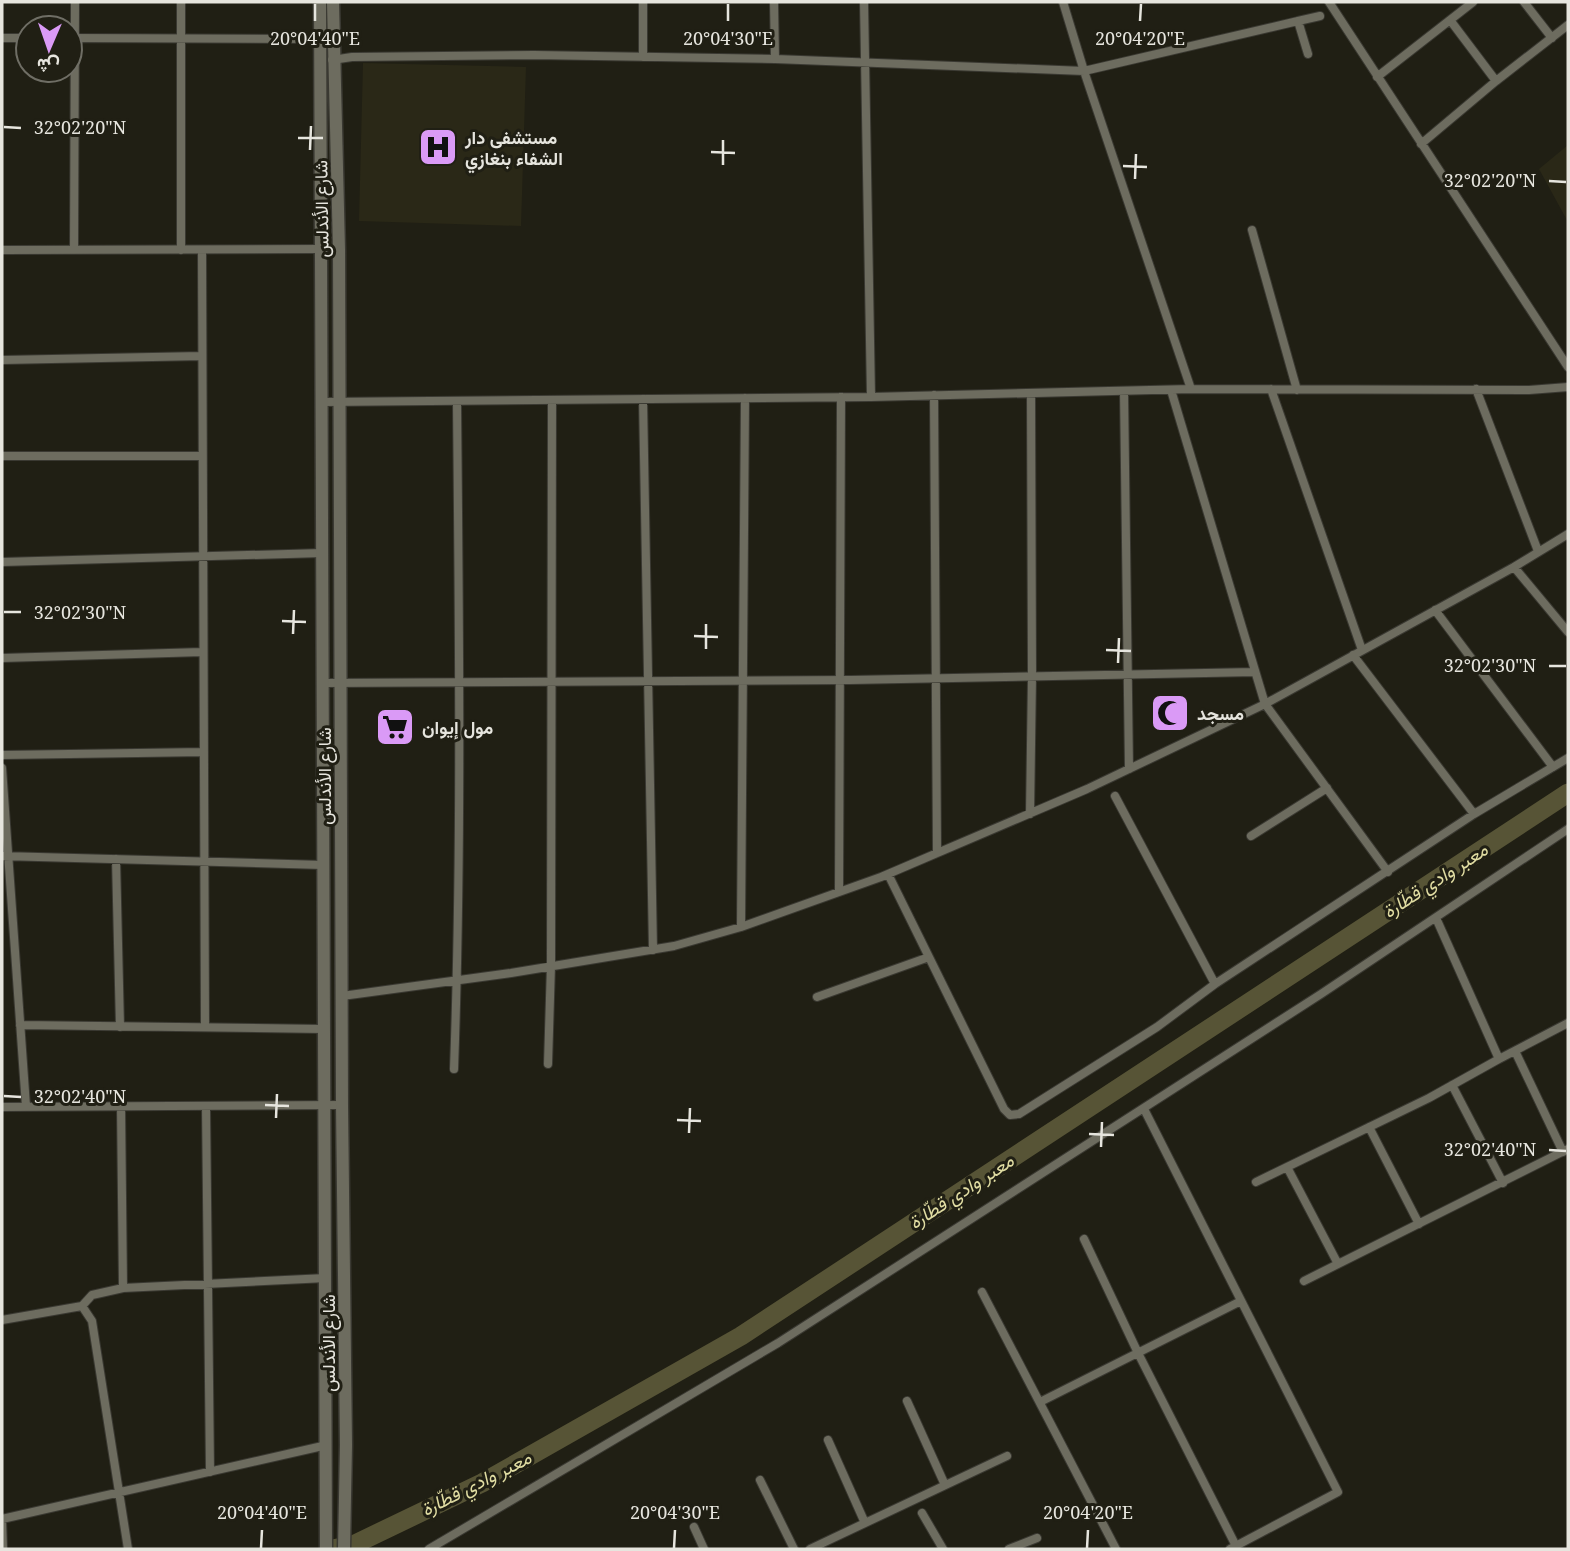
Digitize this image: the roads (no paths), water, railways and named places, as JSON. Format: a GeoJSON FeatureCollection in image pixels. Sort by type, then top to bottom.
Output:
{"type":"FeatureCollection","features":[{"type":"Feature","properties":{"kind":"main road","name":"شارع الأندلس"},"geometry":{"type":"LineString","coordinates":[[320,2],[318,62],[323,402],[326,1549]]}},
{"type":"Feature","properties":{"kind":"main road","name":"شارع الأندلس"},"geometry":{"type":"LineString","coordinates":[[333,2],[340,402],[344,1549]]}},
{"type":"Feature","properties":{"kind":"street"},"geometry":{"type":"LineString","coordinates":[[181,2],[181,250]]}},
{"type":"Feature","properties":{"kind":"street"},"geometry":{"type":"LineString","coordinates":[[643,2],[643,57]]}},
{"type":"Feature","properties":{"kind":"street"},"geometry":{"type":"LineString","coordinates":[[774,2],[775,59]]}},
{"type":"Feature","properties":{"kind":"street"},"geometry":{"type":"LineString","coordinates":[[864,2],[871,397]]}},
{"type":"Feature","properties":{"kind":"street"},"geometry":{"type":"LineString","coordinates":[[1063,2],[1191,389]]}},
{"type":"Feature","properties":{"kind":"street"},"geometry":{"type":"LineString","coordinates":[[1329,2],[1568,367]]}},
{"type":"Feature","properties":{"kind":"street"},"geometry":{"type":"LineString","coordinates":[[1377,77],[1473,2]]}},
{"type":"Feature","properties":{"kind":"street"},"geometry":{"type":"LineString","coordinates":[[1524,2],[1552,38]]}},
{"type":"Feature","properties":{"kind":"street"},"geometry":{"type":"LineString","coordinates":[[318,62],[520,55],[864,61],[1084,71],[1320,16]]}},
{"type":"Feature","properties":{"kind":"street"},"geometry":{"type":"LineString","coordinates":[[1450,20],[1496,81]]}},
{"type":"Feature","properties":{"kind":"street"},"geometry":{"type":"LineString","coordinates":[[1298,21],[1308,54]]}},
{"type":"Feature","properties":{"kind":"street"},"geometry":{"type":"LineString","coordinates":[[1421,144],[1496,81],[1568,26]]}},
{"type":"Feature","properties":{"kind":"street"},"geometry":{"type":"LineString","coordinates":[[84,38],[318,39]]}},
{"type":"Feature","properties":{"kind":"street"},"geometry":{"type":"LineString","coordinates":[[72,84],[74,250]]}},
{"type":"Feature","properties":{"kind":"street"},"geometry":{"type":"LineString","coordinates":[[1252,230],[1297,390]]}},
{"type":"Feature","properties":{"kind":"street"},"geometry":{"type":"LineString","coordinates":[[2,250],[321,249]]}},
{"type":"Feature","properties":{"kind":"street"},"geometry":{"type":"LineString","coordinates":[[202,250],[205,1027]]}},
{"type":"Feature","properties":{"kind":"street"},"geometry":{"type":"LineString","coordinates":[[2,360],[202,356]]}},
{"type":"Feature","properties":{"kind":"street"},"geometry":{"type":"LineString","coordinates":[[323,402],[871,397],[1191,389],[1529,390],[1568,387]]}},
{"type":"Feature","properties":{"kind":"street"},"geometry":{"type":"LineString","coordinates":[[1271,389],[1362,650]]}},
{"type":"Feature","properties":{"kind":"street"},"geometry":{"type":"LineString","coordinates":[[1476,389],[1538,551]]}},
{"type":"Feature","properties":{"kind":"street"},"geometry":{"type":"LineString","coordinates":[[1171,390],[1265,704],[1388,872]]}},
{"type":"Feature","properties":{"kind":"street"},"geometry":{"type":"LineString","coordinates":[[1124,391],[1129,769]]}},
{"type":"Feature","properties":{"kind":"street"},"geometry":{"type":"LineString","coordinates":[[1030,814],[1031,393]]}},
{"type":"Feature","properties":{"kind":"street"},"geometry":{"type":"LineString","coordinates":[[934,395],[937,853]]}},
{"type":"Feature","properties":{"kind":"street"},"geometry":{"type":"LineString","coordinates":[[839,892],[841,397]]}},
{"type":"Feature","properties":{"kind":"street"},"geometry":{"type":"LineString","coordinates":[[741,927],[745,398]]}},
{"type":"Feature","properties":{"kind":"street"},"geometry":{"type":"LineString","coordinates":[[643,399],[653,950]]}},
{"type":"Feature","properties":{"kind":"street"},"geometry":{"type":"LineString","coordinates":[[548,1064],[551,965],[552,400]]}},
{"type":"Feature","properties":{"kind":"street"},"geometry":{"type":"LineString","coordinates":[[454,1069],[459,683],[457,401]]}},
{"type":"Feature","properties":{"kind":"street"},"geometry":{"type":"LineString","coordinates":[[2,456],[202,456]]}},
{"type":"Feature","properties":{"kind":"street"},"geometry":{"type":"LineString","coordinates":[[342,996],[653,950],[741,927],[888,874],[1030,814],[1265,704],[1514,567],[1568,534]]}},
{"type":"Feature","properties":{"kind":"street"},"geometry":{"type":"LineString","coordinates":[[2,562],[322,553]]}},
{"type":"Feature","properties":{"kind":"street"},"geometry":{"type":"LineString","coordinates":[[1514,567],[1568,632]]}},
{"type":"Feature","properties":{"kind":"street"},"geometry":{"type":"LineString","coordinates":[[1435,610],[1553,767]]}},
{"type":"Feature","properties":{"kind":"street"},"geometry":{"type":"LineString","coordinates":[[2,659],[202,652]]}},
{"type":"Feature","properties":{"kind":"street"},"geometry":{"type":"LineString","coordinates":[[1353,655],[1474,814]]}},
{"type":"Feature","properties":{"kind":"street"},"geometry":{"type":"LineString","coordinates":[[323,683],[839,680],[1255,672]]}},
{"type":"Feature","properties":{"kind":"street"},"geometry":{"type":"LineString","coordinates":[[2,755],[204,752]]}},
{"type":"Feature","properties":{"kind":"street"},"geometry":{"type":"LineString","coordinates":[[888,874],[1004,1109],[1010,1115],[1019,1114],[1157,1027],[1214,984],[1474,814],[1568,758]]}},
{"type":"Feature","properties":{"kind":"street"},"geometry":{"type":"LineString","coordinates":[[2,768],[5,856],[26,1107]]}},
{"type":"Feature","properties":{"kind":"street"},"geometry":{"type":"LineString","coordinates":[[1251,836],[1327,788]]}},
{"type":"Feature","properties":{"kind":"street"},"geometry":{"type":"LineString","coordinates":[[1115,796],[1214,984]]}},
{"type":"Feature","properties":{"kind":"street"},"geometry":{"type":"LineString","coordinates":[[429,1549],[778,1343],[1144,1109],[1568,829]]}},
{"type":"Feature","properties":{"kind":"street"},"geometry":{"type":"LineString","coordinates":[[5,856],[323,865]]}},
{"type":"Feature","properties":{"kind":"street"},"geometry":{"type":"LineString","coordinates":[[116,859],[120,1027]]}},
{"type":"Feature","properties":{"kind":"street"},"geometry":{"type":"LineString","coordinates":[[1436,918],[1499,1059]]}},
{"type":"Feature","properties":{"kind":"street"},"geometry":{"type":"LineString","coordinates":[[817,997],[929,957]]}},
{"type":"Feature","properties":{"kind":"street"},"geometry":{"type":"LineString","coordinates":[[1256,1182],[1452,1085],[1568,1023]]}},
{"type":"Feature","properties":{"kind":"street"},"geometry":{"type":"LineString","coordinates":[[20,1026],[324,1029]]}},
{"type":"Feature","properties":{"kind":"street"},"geometry":{"type":"LineString","coordinates":[[1304,1281],[1566,1151],[1515,1051]]}},
{"type":"Feature","properties":{"kind":"street"},"geometry":{"type":"LineString","coordinates":[[1452,1085],[1503,1183]]}},
{"type":"Feature","properties":{"kind":"street"},"geometry":{"type":"LineString","coordinates":[[2,1107],[342,1105]]}},
{"type":"Feature","properties":{"kind":"street"},"geometry":{"type":"LineString","coordinates":[[121,1106],[122,1288]]}},
{"type":"Feature","properties":{"kind":"street"},"geometry":{"type":"LineString","coordinates":[[206,1106],[210,1472]]}},
{"type":"Feature","properties":{"kind":"street"},"geometry":{"type":"LineString","coordinates":[[1084,1239],[1233,1548],[1338,1492],[1144,1109]]}},
{"type":"Feature","properties":{"kind":"street"},"geometry":{"type":"LineString","coordinates":[[1369,1127],[1419,1224]]}},
{"type":"Feature","properties":{"kind":"street"},"geometry":{"type":"LineString","coordinates":[[1287,1167],[1338,1264]]}},
{"type":"Feature","properties":{"kind":"street"},"geometry":{"type":"LineString","coordinates":[[2,1320],[82,1306],[92,1295],[122,1288],[326,1278]]}},
{"type":"Feature","properties":{"kind":"street"},"geometry":{"type":"LineString","coordinates":[[982,1292],[1116,1549]]}},
{"type":"Feature","properties":{"kind":"street"},"geometry":{"type":"LineString","coordinates":[[1040,1402],[1241,1301]]}},
{"type":"Feature","properties":{"kind":"street"},"geometry":{"type":"LineString","coordinates":[[82,1306],[92,1321],[128,1549]]}},
{"type":"Feature","properties":{"kind":"street"},"geometry":{"type":"LineString","coordinates":[[907,1401],[945,1485]]}},
{"type":"Feature","properties":{"kind":"street"},"geometry":{"type":"LineString","coordinates":[[828,1440],[864,1523]]}},
{"type":"Feature","properties":{"kind":"street"},"geometry":{"type":"LineString","coordinates":[[3,1549],[2,1519],[327,1445]]}},
{"type":"Feature","properties":{"kind":"street"},"geometry":{"type":"LineString","coordinates":[[810,1549],[1007,1456]]}},
{"type":"Feature","properties":{"kind":"street"},"geometry":{"type":"LineString","coordinates":[[760,1480],[794,1549]]}},
{"type":"Feature","properties":{"kind":"street"},"geometry":{"type":"LineString","coordinates":[[922,1513],[943,1549]]}},
{"type":"Feature","properties":{"kind":"street"},"geometry":{"type":"LineString","coordinates":[[694,1527],[704,1549]]}},
{"type":"Feature","properties":{"kind":"street"},"geometry":{"type":"LineString","coordinates":[[1009,1549],[1037,1538]]}},
{"type":"Feature","properties":{"kind":"waterway","name":"معبر وادي قطّارة"},"geometry":{"type":"LineString","coordinates":[[332,1549],[353,1545],[482,1483],[741,1336],[1568,793]]}},
{"type":"Feature","properties":{"kind":"place","name":"مستشفى دار الشفاء بنغازي"},"geometry":{"type":"Point","coordinates":[438,147]}},
{"type":"Feature","properties":{"kind":"place","name":"مسجد"},"geometry":{"type":"Point","coordinates":[1170,713]}},
{"type":"Feature","properties":{"kind":"place","name":"مول إيوان"},"geometry":{"type":"Point","coordinates":[395,727]}}]}
